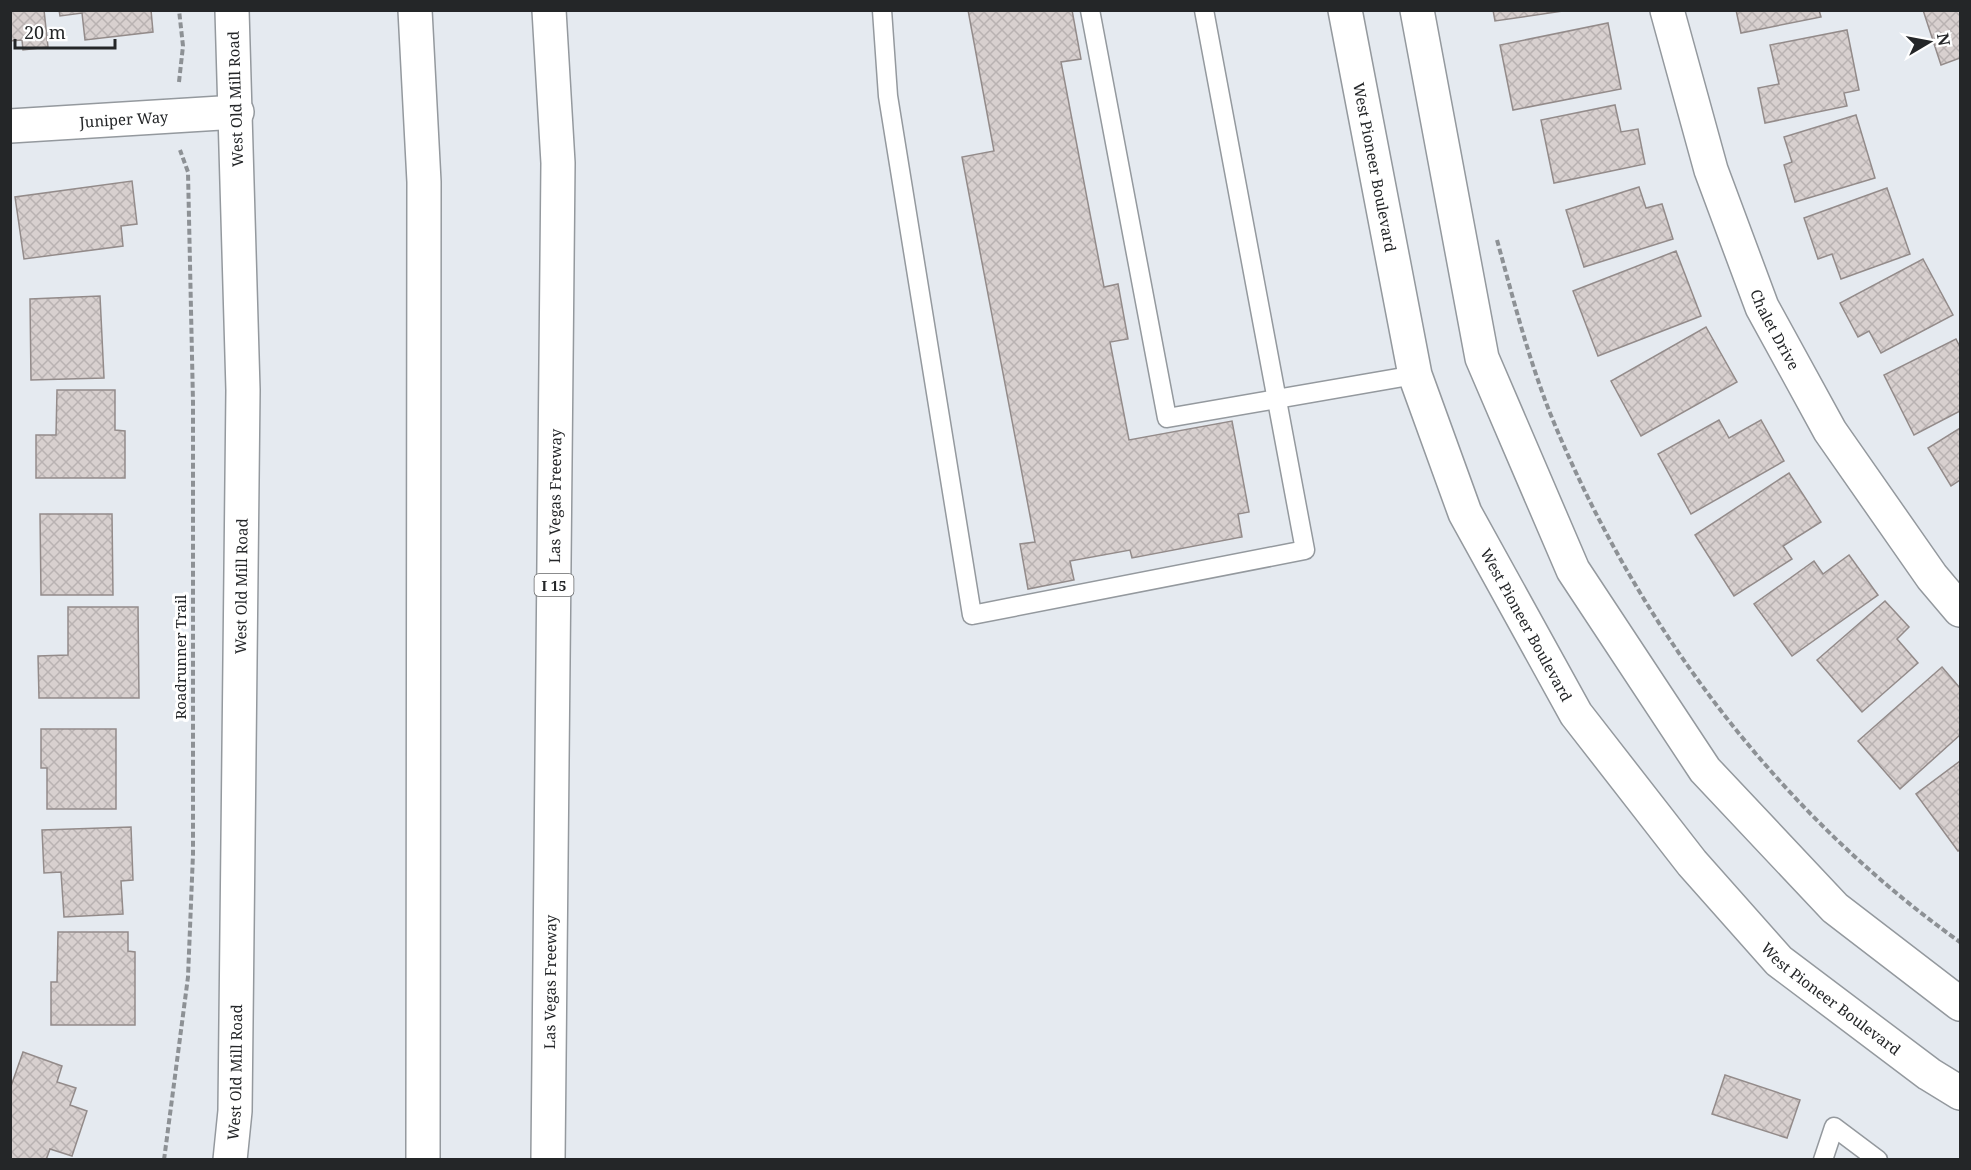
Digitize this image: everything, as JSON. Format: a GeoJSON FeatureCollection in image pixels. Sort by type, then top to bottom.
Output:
{"type":"FeatureCollection","features":[{"type":"Feature","properties":{"kind":"main road","name":"West Old Mill Road"},"geometry":{"type":"LineString","coordinates":[[230,1160],[235,1112],[243,390],[237,112],[232,10]]}},
{"type":"Feature","properties":{"kind":"main road"},"geometry":{"type":"LineString","coordinates":[[415,10],[424,182],[423,1160]]}},
{"type":"Feature","properties":{"kind":"main road","name":"Las Vegas Freeway"},"geometry":{"type":"LineString","coordinates":[[548,1160],[558,175],[549,10]]}},
{"type":"Feature","properties":{"kind":"main road","name":"West Pioneer Boulevard"},"geometry":{"type":"LineString","coordinates":[[1345,10],[1415,375],[1466,513],[1576,714],[1692,863],[1779,961],[1929,1074],[1960,1093]]}},
{"type":"Feature","properties":{"kind":"main road"},"geometry":{"type":"LineString","coordinates":[[1417,10],[1482,358],[1573,570],[1706,770],[1835,908],[1960,1004]]}},
{"type":"Feature","properties":{"kind":"main road","name":"Chalet Drive"},"geometry":{"type":"LineString","coordinates":[[1667,10],[1711,170],[1762,307],[1830,431],[1932,577],[1960,610]]}},
{"type":"Feature","properties":{"kind":"main road","name":"Juniper Way"},"geometry":{"type":"LineString","coordinates":[[10,126],[237,112]]}},
{"type":"Feature","properties":{"kind":"lane"},"geometry":{"type":"LineString","coordinates":[[882,10],[888,96],[972,615],[1305,550],[1204,10]]}},
{"type":"Feature","properties":{"kind":"lane"},"geometry":{"type":"LineString","coordinates":[[1090,10],[1167,418],[1415,375]]}},
{"type":"Feature","properties":{"kind":"lane"},"geometry":{"type":"LineString","coordinates":[[1823,1160],[1834,1127],[1878,1160]]}},
{"type":"Feature","properties":{"kind":"path"},"geometry":{"type":"LineString","coordinates":[[179,10],[183,46],[179,69]]}},
{"type":"Feature","properties":{"kind":"path","name":"Roadrunner Trail"},"geometry":{"type":"LineString","coordinates":[[164,1160],[188,977],[193,854],[193,391],[188,172],[180,156]]}},
{"type":"Feature","properties":{"kind":"path"},"geometry":{"type":"LineString","coordinates":[[1495,232],[1522,334],[1550,411],[1582,487],[1638,593],[1696,677],[1768,770],[1838,843],[1914,909],[1960,942]]}},
{"type":"Feature","properties":{"kind":"building"},"geometry":{"type":"Polygon","coordinates":[[[10,10],[44,10],[48,47],[23,50],[22,40],[10,41],[10,10]]]}},
{"type":"Feature","properties":{"kind":"building"},"geometry":{"type":"Polygon","coordinates":[[[59,10],[151,10],[153,32],[85,40],[82,13],[60,16],[59,10]]]}},
{"type":"Feature","properties":{"kind":"building"},"geometry":{"type":"Polygon","coordinates":[[[968,10],[1072,10],[1081,59],[1061,62],[1104,287],[1118,284],[1128,339],[1110,342],[1129,440],[1232,421],[1249,512],[1238,514],[1242,537],[1132,558],[1130,550],[1070,561],[1074,580],[1028,589],[1020,544],[1035,542],[962,157],[994,151],[968,10]]]}},
{"type":"Feature","properties":{"kind":"building"},"geometry":{"type":"Polygon","coordinates":[[[1493,10],[1562,10],[1563,11],[1495,21],[1493,10]]]}},
{"type":"Feature","properties":{"kind":"building"},"geometry":{"type":"Polygon","coordinates":[[[1736,10],[1819,10],[1821,17],[1741,33],[1736,10]]]}},
{"type":"Feature","properties":{"kind":"building"},"geometry":{"type":"Polygon","coordinates":[[[1923,10],[1960,10],[1960,58],[1941,65],[1923,10]]]}},
{"type":"Feature","properties":{"kind":"building"},"geometry":{"type":"Polygon","coordinates":[[[1608,23],[1621,89],[1513,110],[1500,45],[1608,23]]]}},
{"type":"Feature","properties":{"kind":"building"},"geometry":{"type":"Polygon","coordinates":[[[1847,30],[1859,90],[1844,93],[1847,106],[1765,123],[1758,88],[1779,84],[1770,45],[1847,30]]]}},
{"type":"Feature","properties":{"kind":"building"},"geometry":{"type":"Polygon","coordinates":[[[1615,105],[1621,132],[1638,129],[1645,164],[1554,183],[1541,120],[1615,105]]]}},
{"type":"Feature","properties":{"kind":"building"},"geometry":{"type":"Polygon","coordinates":[[[1856,115],[1875,178],[1795,202],[1784,165],[1792,162],[1784,137],[1856,115]]]}},
{"type":"Feature","properties":{"kind":"building"},"geometry":{"type":"Polygon","coordinates":[[[132,181],[137,224],[121,226],[123,246],[24,259],[15,197],[132,181]]]}},
{"type":"Feature","properties":{"kind":"building"},"geometry":{"type":"Polygon","coordinates":[[[1639,187],[1646,208],[1662,204],[1673,239],[1584,267],[1566,210],[1639,187]]]}},
{"type":"Feature","properties":{"kind":"building"},"geometry":{"type":"Polygon","coordinates":[[[1887,188],[1910,254],[1841,279],[1832,254],[1818,259],[1804,218],[1887,188]]]}},
{"type":"Feature","properties":{"kind":"building"},"geometry":{"type":"Polygon","coordinates":[[[1676,251],[1701,316],[1598,356],[1573,291],[1676,251]]]}},
{"type":"Feature","properties":{"kind":"building"},"geometry":{"type":"Polygon","coordinates":[[[1923,259],[1953,315],[1881,353],[1869,331],[1858,337],[1840,303],[1923,259]]]}},
{"type":"Feature","properties":{"kind":"building"},"geometry":{"type":"Polygon","coordinates":[[[100,296],[104,378],[31,380],[30,299],[100,296]]]}},
{"type":"Feature","properties":{"kind":"building"},"geometry":{"type":"Polygon","coordinates":[[[1706,327],[1737,382],[1641,436],[1611,381],[1706,327]]]}},
{"type":"Feature","properties":{"kind":"building"},"geometry":{"type":"Polygon","coordinates":[[[1956,339],[1960,347],[1960,411],[1914,435],[1884,375],[1956,339]]]}},
{"type":"Feature","properties":{"kind":"building"},"geometry":{"type":"Polygon","coordinates":[[[57,390],[115,390],[115,430],[125,431],[125,478],[36,478],[36,435],[56,435],[57,390]]]}},
{"type":"Feature","properties":{"kind":"building"},"geometry":{"type":"Polygon","coordinates":[[[1719,420],[1729,438],[1761,420],[1784,461],[1691,514],[1658,454],[1719,420]]]}},
{"type":"Feature","properties":{"kind":"building"},"geometry":{"type":"Polygon","coordinates":[[[1960,428],[1960,480],[1951,486],[1928,448],[1960,428]]]}},
{"type":"Feature","properties":{"kind":"building"},"geometry":{"type":"Polygon","coordinates":[[[1789,473],[1821,522],[1783,546],[1792,559],[1734,596],[1695,535],[1789,473]]]}},
{"type":"Feature","properties":{"kind":"building"},"geometry":{"type":"Polygon","coordinates":[[[40,514],[112,514],[113,595],[41,595],[40,514]]]}},
{"type":"Feature","properties":{"kind":"building"},"geometry":{"type":"Polygon","coordinates":[[[1849,555],[1878,595],[1792,656],[1754,604],[1814,561],[1823,574],[1849,555]]]}},
{"type":"Feature","properties":{"kind":"building"},"geometry":{"type":"Polygon","coordinates":[[[1885,601],[1909,627],[1897,639],[1918,663],[1862,712],[1817,660],[1885,601]]]}},
{"type":"Feature","properties":{"kind":"building"},"geometry":{"type":"Polygon","coordinates":[[[68,607],[138,607],[139,698],[39,698],[38,656],[68,655],[68,607]]]}},
{"type":"Feature","properties":{"kind":"building"},"geometry":{"type":"Polygon","coordinates":[[[1942,667],[1960,688],[1960,735],[1900,789],[1858,741],[1942,667]]]}},
{"type":"Feature","properties":{"kind":"building"},"geometry":{"type":"Polygon","coordinates":[[[41,729],[116,729],[116,809],[47,809],[47,768],[41,768],[41,729]]]}},
{"type":"Feature","properties":{"kind":"building"},"geometry":{"type":"Polygon","coordinates":[[[1960,761],[1960,850],[1958,851],[1916,794],[1960,761]]]}},
{"type":"Feature","properties":{"kind":"building"},"geometry":{"type":"Polygon","coordinates":[[[131,827],[133,880],[121,881],[123,914],[64,917],[61,872],[44,873],[42,830],[131,827]]]}},
{"type":"Feature","properties":{"kind":"building"},"geometry":{"type":"Polygon","coordinates":[[[58,932],[128,932],[128,951],[135,952],[135,1025],[51,1025],[51,982],[57,982],[58,932]]]}},
{"type":"Feature","properties":{"kind":"building"},"geometry":{"type":"Polygon","coordinates":[[[23,1052],[62,1066],[57,1082],[76,1088],[70,1105],[87,1111],[72,1156],[50,1149],[46,1160],[10,1160],[10,1089],[23,1052]]]}},
{"type":"Feature","properties":{"kind":"building"},"geometry":{"type":"Polygon","coordinates":[[[1725,1075],[1800,1100],[1787,1138],[1712,1114],[1725,1075]]]}}]}
